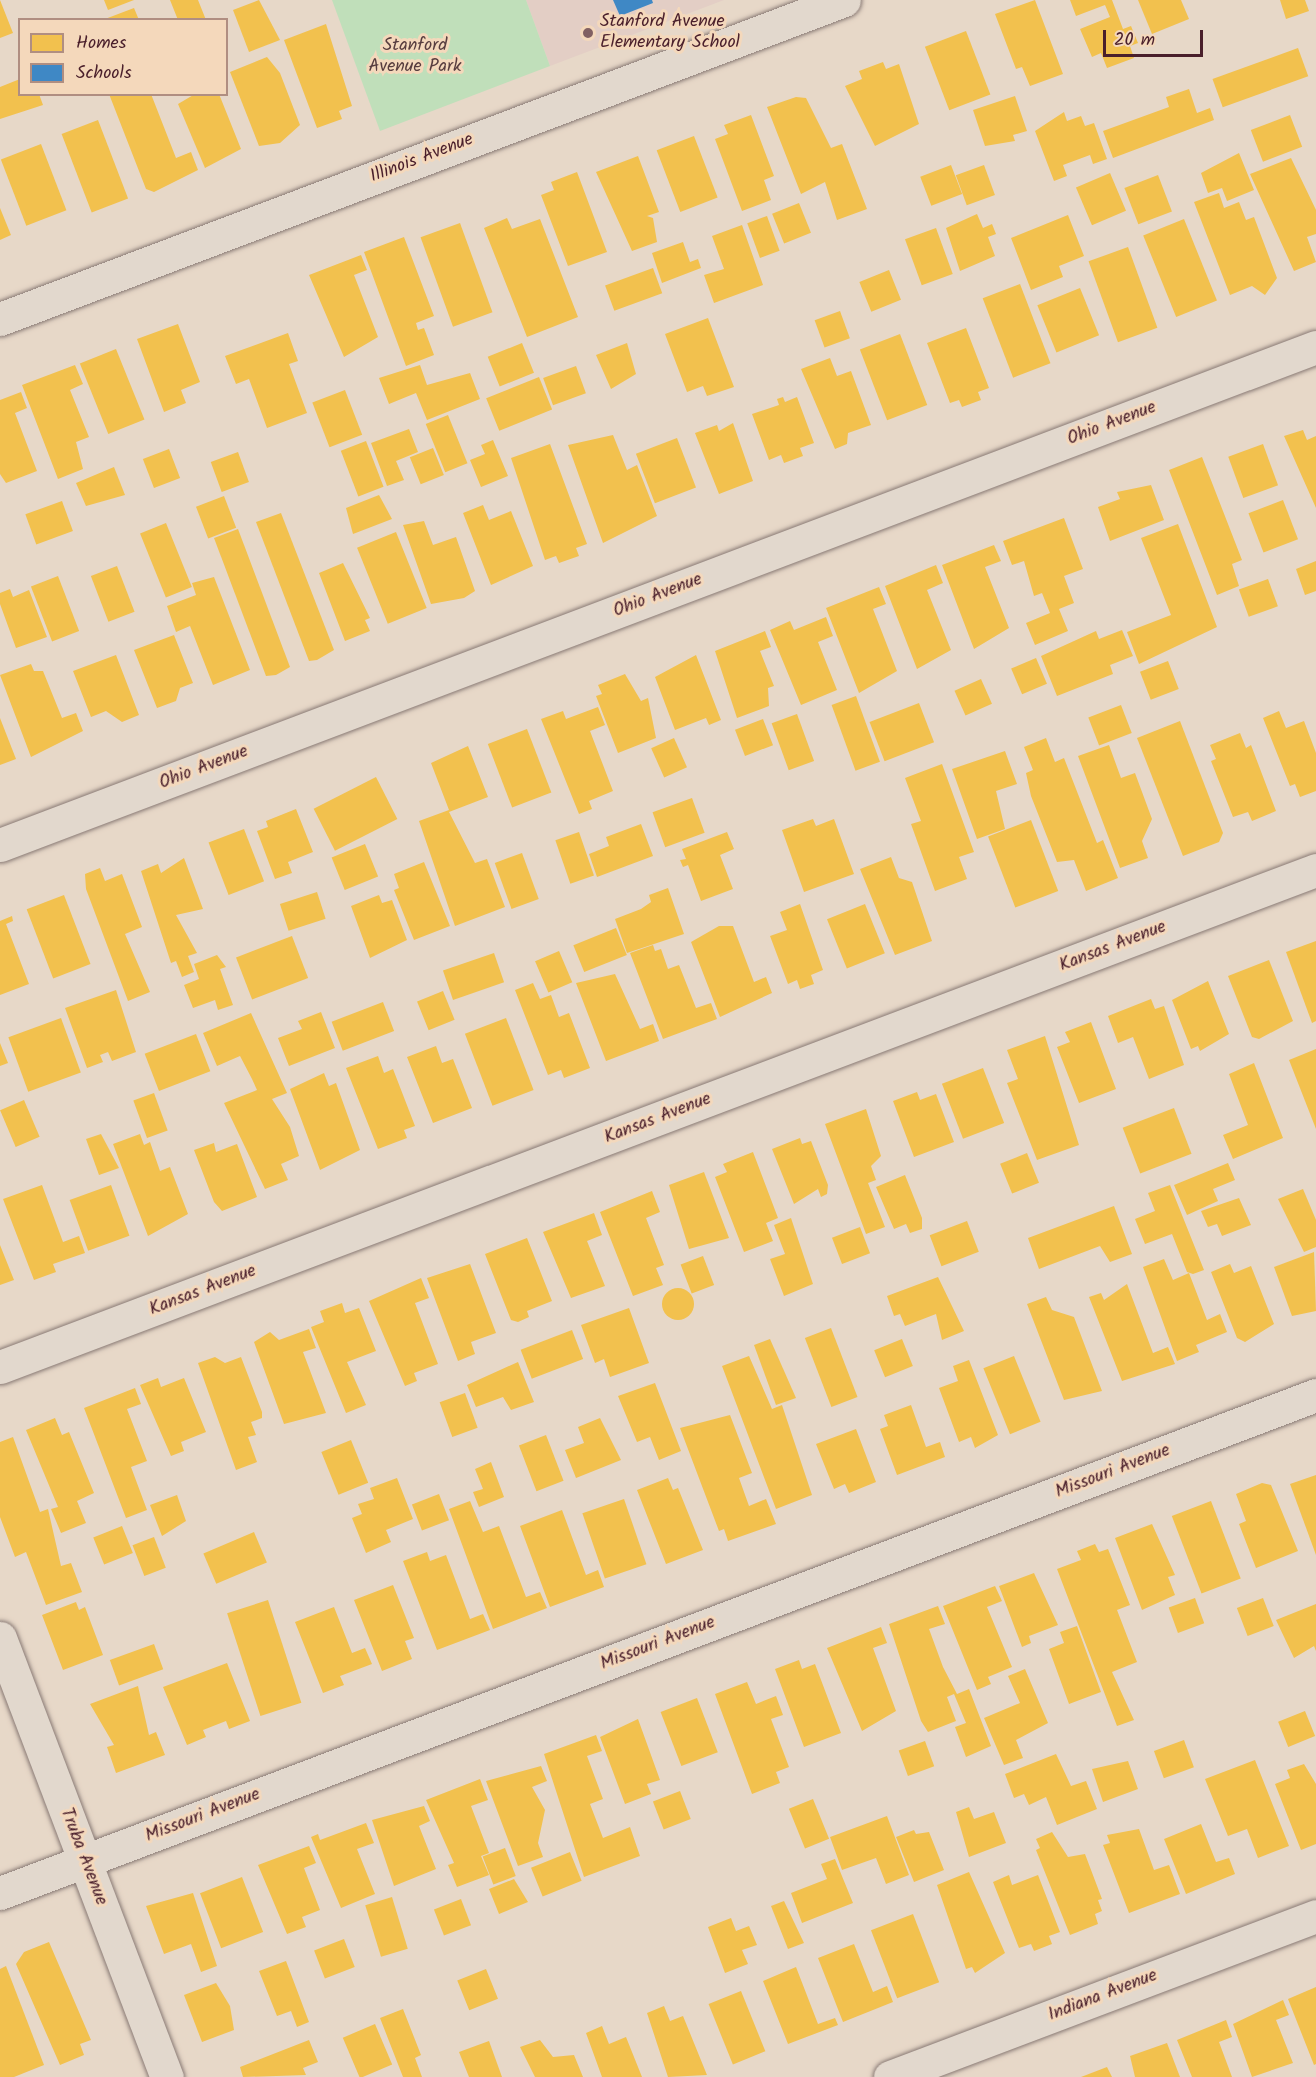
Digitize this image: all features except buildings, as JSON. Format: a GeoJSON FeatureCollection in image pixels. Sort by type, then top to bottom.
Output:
{"type":"FeatureCollection","features":[{"type":"Feature","properties":{"kind":"street","name":"Illinois Avenue"},"geometry":{"type":"LineString","coordinates":[[0,319],[844,0]]}},
{"type":"Feature","properties":{"kind":"street","name":"Ohio Avenue"},"geometry":{"type":"LineString","coordinates":[[0,846],[1316,347]]}},
{"type":"Feature","properties":{"kind":"street","name":"Kansas Avenue"},"geometry":{"type":"LineString","coordinates":[[0,1368],[1316,870]]}},
{"type":"Feature","properties":{"kind":"street","name":"Missouri Avenue"},"geometry":{"type":"LineString","coordinates":[[0,1893],[1316,1395]]}},
{"type":"Feature","properties":{"kind":"street","name":"Truba Avenue"},"geometry":{"type":"LineString","coordinates":[[0,1638],[166,2077]]}},
{"type":"Feature","properties":{"kind":"street","name":"Indiana Avenue"},"geometry":{"type":"LineString","coordinates":[[890,2077],[1316,1916]]}},
{"type":"Feature","properties":{"kind":"shaded area","name":"Stanford Avenue Elementary School"},"geometry":{"type":"Polygon","coordinates":[[[526,0],[724,0],[550,66],[526,0]]]}},
{"type":"Feature","properties":{"kind":"green space","name":"Stanford Avenue Park"},"geometry":{"type":"Polygon","coordinates":[[[332,0],[526,0],[550,66],[380,131],[332,0]]]}},
{"type":"Feature","properties":{"kind":"place","name":"Stanford Avenue Elementary School"},"geometry":{"type":"Point","coordinates":[588,33]}}]}
